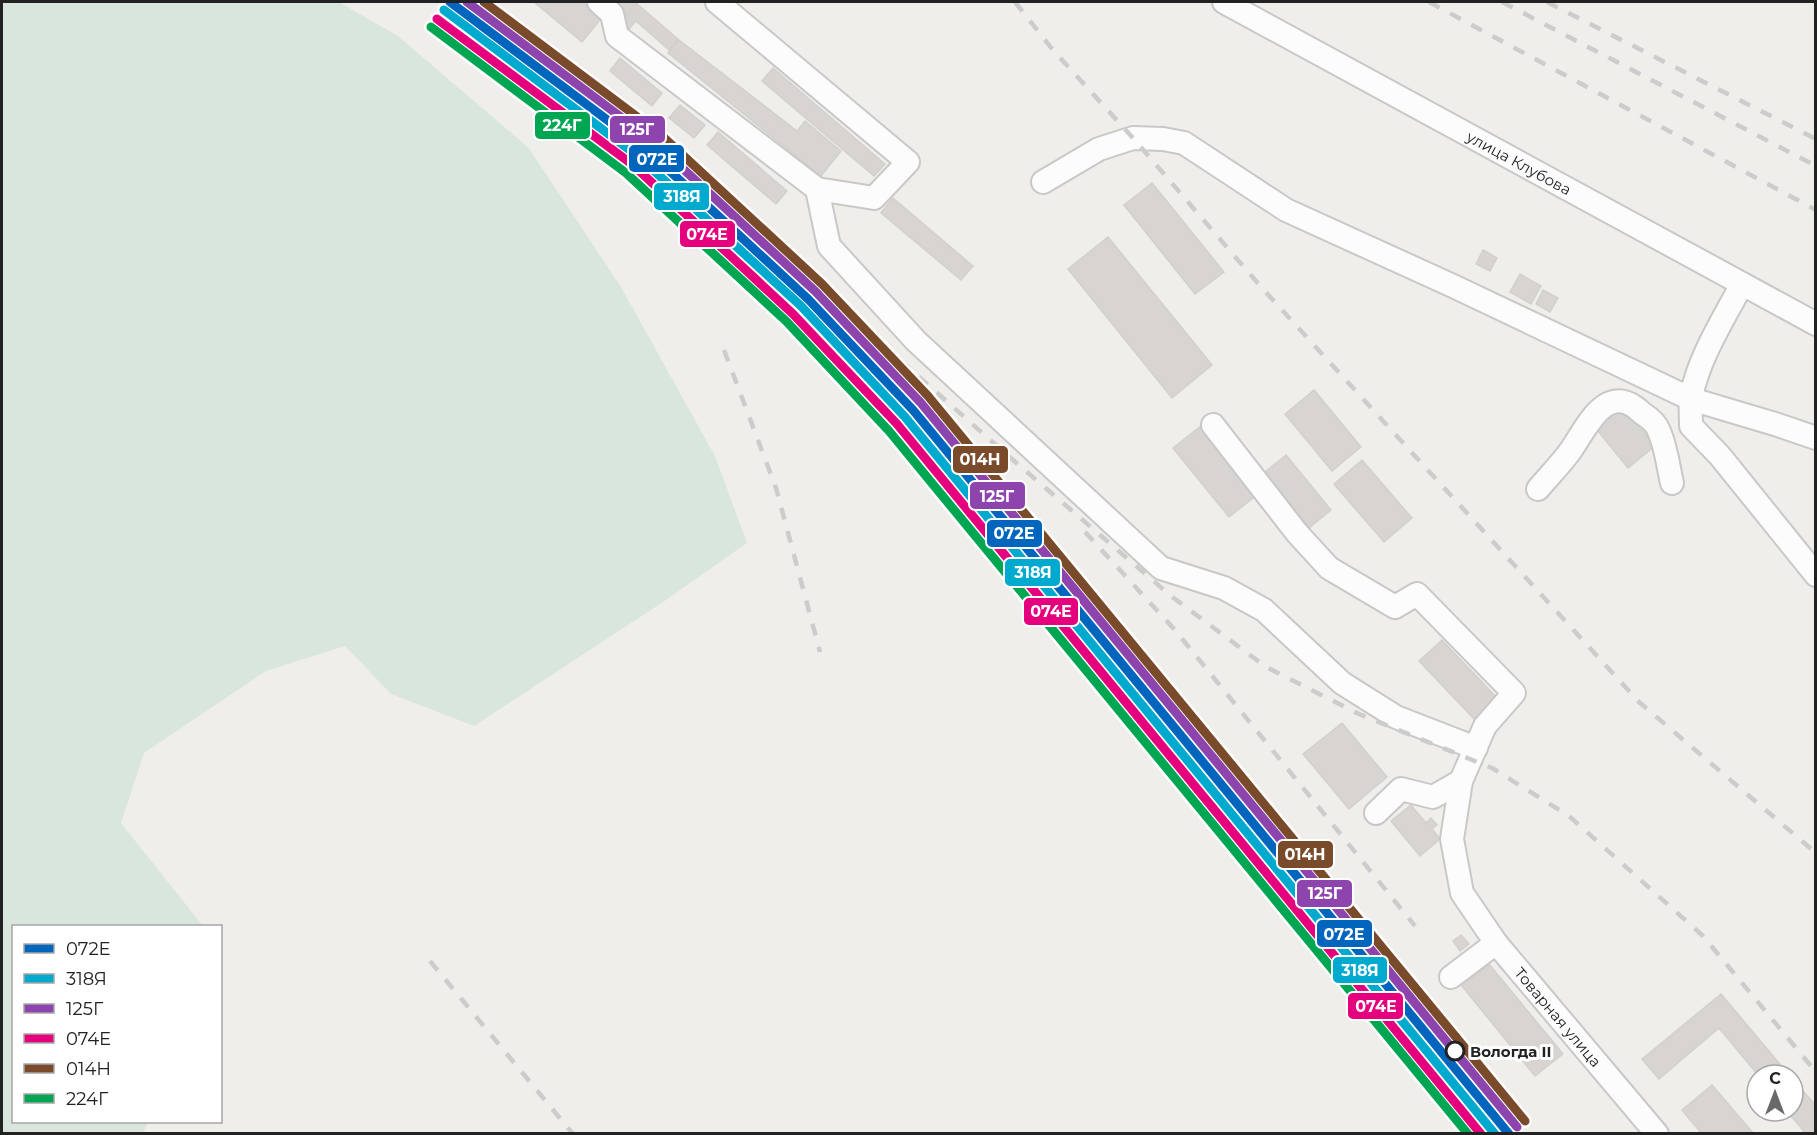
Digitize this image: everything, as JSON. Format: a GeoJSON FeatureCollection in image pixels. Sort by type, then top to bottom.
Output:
{"type":"FeatureCollection","features":[{"type":"Feature","properties":{"kind":"street"},"geometry":{"type":"LineString","coordinates":[[599,2],[612,14],[617,36],[817,189],[874,198],[908,162],[717,2]]}},
{"type":"Feature","properties":{"kind":"street","name":"улица Клубова"},"geometry":{"type":"LineString","coordinates":[[1224,2],[1815,324]]}},
{"type":"Feature","properties":{"kind":"street"},"geometry":{"type":"LineString","coordinates":[[1042,182],[1099,148],[1133,138],[1163,139],[1184,143],[1286,210],[1691,399],[1815,438]]}},
{"type":"Feature","properties":{"kind":"street"},"geometry":{"type":"LineString","coordinates":[[817,189],[829,246],[916,341],[1161,568],[1224,588],[1264,610],[1342,683],[1396,717],[1476,748]]}},
{"type":"Feature","properties":{"kind":"street"},"geometry":{"type":"LineString","coordinates":[[1690,426],[1691,399],[1703,358],[1742,284]]}},
{"type":"Feature","properties":{"kind":"street"},"geometry":{"type":"LineString","coordinates":[[1538,489],[1571,450],[1591,417],[1601,408],[1615,402],[1626,402],[1637,407],[1658,427],[1672,483]]}},
{"type":"Feature","properties":{"kind":"street","name":"Товарная улица"},"geometry":{"type":"LineString","coordinates":[[1213,425],[1297,533],[1329,568],[1395,607],[1417,594],[1514,693],[1485,726],[1461,781],[1452,839],[1462,894],[1496,943],[1657,1134]]}},
{"type":"Feature","properties":{"kind":"street"},"geometry":{"type":"LineString","coordinates":[[1658,427],[1690,426],[1720,456],[1815,575]]}},
{"type":"Feature","properties":{"kind":"street"},"geometry":{"type":"LineString","coordinates":[[1376,813],[1401,789],[1433,797],[1461,781]]}},
{"type":"Feature","properties":{"kind":"street"},"geometry":{"type":"LineString","coordinates":[[1451,977],[1496,943]]}},
{"type":"Feature","properties":{"kind":"shaded area"},"geometry":{"type":"Polygon","coordinates":[[[2,2],[339,2],[398,36],[528,147],[621,287],[715,456],[747,543],[663,602],[474,726],[391,694],[345,646],[266,671],[144,753],[121,823],[202,925],[12,925],[12,1123],[148,1123],[143,1133],[2,1133],[2,2]]]}},
{"type":"Feature","properties":{"kind":"building"},"geometry":{"type":"Polygon","coordinates":[[[534,2],[586,2],[603,16],[582,42],[534,2]]]}},
{"type":"Feature","properties":{"kind":"building"},"geometry":{"type":"Polygon","coordinates":[[[613,2],[638,2],[627,14],[613,2]]]}},
{"type":"Feature","properties":{"kind":"building"},"geometry":{"type":"Polygon","coordinates":[[[636,3],[678,39],[669,50],[636,21],[629,29],[620,22],[636,3]]]}},
{"type":"Feature","properties":{"kind":"building"},"geometry":{"type":"Polygon","coordinates":[[[679,40],[797,131],[805,121],[841,151],[821,176],[668,53],[679,40]]]}},
{"type":"Feature","properties":{"kind":"building"},"geometry":{"type":"Polygon","coordinates":[[[620,58],[662,93],[652,106],[610,71],[620,58]]]}},
{"type":"Feature","properties":{"kind":"building"},"geometry":{"type":"Polygon","coordinates":[[[773,68],[885,164],[874,176],[762,81],[773,68]]]}},
{"type":"Feature","properties":{"kind":"building"},"geometry":{"type":"Polygon","coordinates":[[[680,105],[705,125],[694,138],[669,118],[680,105]]]}},
{"type":"Feature","properties":{"kind":"building"},"geometry":{"type":"Polygon","coordinates":[[[718,132],[787,191],[776,204],[707,145],[718,132]]]}},
{"type":"Feature","properties":{"kind":"building"},"geometry":{"type":"Polygon","coordinates":[[[1152,183],[1224,272],[1195,294],[1124,205],[1152,183]]]}},
{"type":"Feature","properties":{"kind":"building"},"geometry":{"type":"Polygon","coordinates":[[[893,198],[973,266],[961,280],[881,213],[893,198]]]}},
{"type":"Feature","properties":{"kind":"building"},"geometry":{"type":"Polygon","coordinates":[[[1108,237],[1212,365],[1172,398],[1068,269],[1108,237]]]}},
{"type":"Feature","properties":{"kind":"building"},"geometry":{"type":"Polygon","coordinates":[[[1483,250],[1497,258],[1490,271],[1476,264],[1483,250]]]}},
{"type":"Feature","properties":{"kind":"building"},"geometry":{"type":"Polygon","coordinates":[[[1520,274],[1541,286],[1531,304],[1510,292],[1520,274]]]}},
{"type":"Feature","properties":{"kind":"building"},"geometry":{"type":"Polygon","coordinates":[[[1543,290],[1558,298],[1550,312],[1536,304],[1543,290]]]}},
{"type":"Feature","properties":{"kind":"building"},"geometry":{"type":"Polygon","coordinates":[[[1314,390],[1361,447],[1332,471],[1285,414],[1314,390]]]}},
{"type":"Feature","properties":{"kind":"building"},"geometry":{"type":"Polygon","coordinates":[[[1621,404],[1655,446],[1628,468],[1594,426],[1621,404]]]}},
{"type":"Feature","properties":{"kind":"building"},"geometry":{"type":"Polygon","coordinates":[[[1202,425],[1258,494],[1229,517],[1173,448],[1202,425]]]}},
{"type":"Feature","properties":{"kind":"building"},"geometry":{"type":"Polygon","coordinates":[[[1286,455],[1331,510],[1309,528],[1265,472],[1286,455]]]}},
{"type":"Feature","properties":{"kind":"building"},"geometry":{"type":"Polygon","coordinates":[[[1362,460],[1412,518],[1384,542],[1334,484],[1362,460]]]}},
{"type":"Feature","properties":{"kind":"building"},"geometry":{"type":"Polygon","coordinates":[[[1442,640],[1497,698],[1474,719],[1419,661],[1442,640]]]}},
{"type":"Feature","properties":{"kind":"building"},"geometry":{"type":"Polygon","coordinates":[[[1342,723],[1387,777],[1349,809],[1303,754],[1342,723]]]}},
{"type":"Feature","properties":{"kind":"building"},"geometry":{"type":"Polygon","coordinates":[[[1411,805],[1426,823],[1431,818],[1437,825],[1432,829],[1440,839],[1420,856],[1391,821],[1411,805]]]}},
{"type":"Feature","properties":{"kind":"building"},"geometry":{"type":"Polygon","coordinates":[[[1461,935],[1469,944],[1460,951],[1453,941],[1461,935]]]}},
{"type":"Feature","properties":{"kind":"building"},"geometry":{"type":"Polygon","coordinates":[[[1489,964],[1563,1054],[1535,1076],[1462,986],[1489,964]]]}},
{"type":"Feature","properties":{"kind":"building"},"geometry":{"type":"Polygon","coordinates":[[[1721,994],[1779,1063],[1748,1063],[1719,1028],[1659,1079],[1642,1059],[1721,994]]]}},
{"type":"Feature","properties":{"kind":"building"},"geometry":{"type":"Polygon","coordinates":[[[1712,1085],[1754,1134],[1702,1134],[1682,1110],[1712,1085]]]}},
{"type":"Feature","properties":{"kind":"building"},"geometry":{"type":"Polygon","coordinates":[[[1805,1093],[1816,1106],[1816,1134],[1806,1134],[1797,1123],[1805,1123],[1805,1093]]]}},
{"type":"Feature","properties":{"kind":"railway"},"geometry":{"type":"LineString","coordinates":[[1015,2],[1053,50],[1133,138],[1262,288],[1639,702],[1816,853]]}},
{"type":"Feature","properties":{"kind":"railway"},"geometry":{"type":"LineString","coordinates":[[1429,2],[1816,210]]}},
{"type":"Feature","properties":{"kind":"railway"},"geometry":{"type":"LineString","coordinates":[[1502,2],[1816,166]]}},
{"type":"Feature","properties":{"kind":"railway"},"geometry":{"type":"LineString","coordinates":[[1547,2],[1816,139]]}},
{"type":"Feature","properties":{"kind":"railway"},"geometry":{"type":"LineString","coordinates":[[741,260],[967,495],[1493,1134]]}},
{"type":"Feature","properties":{"kind":"railway"},"geometry":{"type":"LineString","coordinates":[[811,281],[1171,596],[1266,667],[1359,714],[1492,768],[1569,816],[1703,936],[1816,1072]]}},
{"type":"Feature","properties":{"kind":"railway"},"geometry":{"type":"LineString","coordinates":[[724,350],[776,488],[820,652]]}},
{"type":"Feature","properties":{"kind":"railway"},"geometry":{"type":"LineString","coordinates":[[1085,532],[1175,630],[1415,926]]}},
{"type":"Feature","properties":{"kind":"railway"},"geometry":{"type":"LineString","coordinates":[[430,961],[573,1134]]}},
{"type":"Feature","properties":{"kind":"transit line","name":"072Е"},"geometry":{"type":"LineString","coordinates":[[450,2],[646,149],[808,299],[913,410],[1509,1134]]}},
{"type":"Feature","properties":{"kind":"transit line","name":"125Г"},"geometry":{"type":"LineString","coordinates":[[467,2],[653,141],[815,291],[921,403],[1517,1127]]}},
{"type":"Feature","properties":{"kind":"transit line","name":"014Н"},"geometry":{"type":"LineString","coordinates":[[484,2],[660,134],[822,284],[928,396],[1525,1121]]}},
{"type":"Feature","properties":{"kind":"transit line","name":"318Я"},"geometry":{"type":"LineString","coordinates":[[444,10],[639,157],[801,306],[905,417],[1495,1134]]}},
{"type":"Feature","properties":{"kind":"transit line","name":"074Е"},"geometry":{"type":"LineString","coordinates":[[437,19],[633,165],[793,314],[897,424],[1481,1134]]}},
{"type":"Feature","properties":{"kind":"transit line","name":"224Г"},"geometry":{"type":"LineString","coordinates":[[431,27],[626,173],[786,321],[889,431],[1468,1134]]}},
{"type":"Feature","properties":{"kind":"place","name":"Вологда II"},"geometry":{"type":"Point","coordinates":[1455,1051]}}]}
